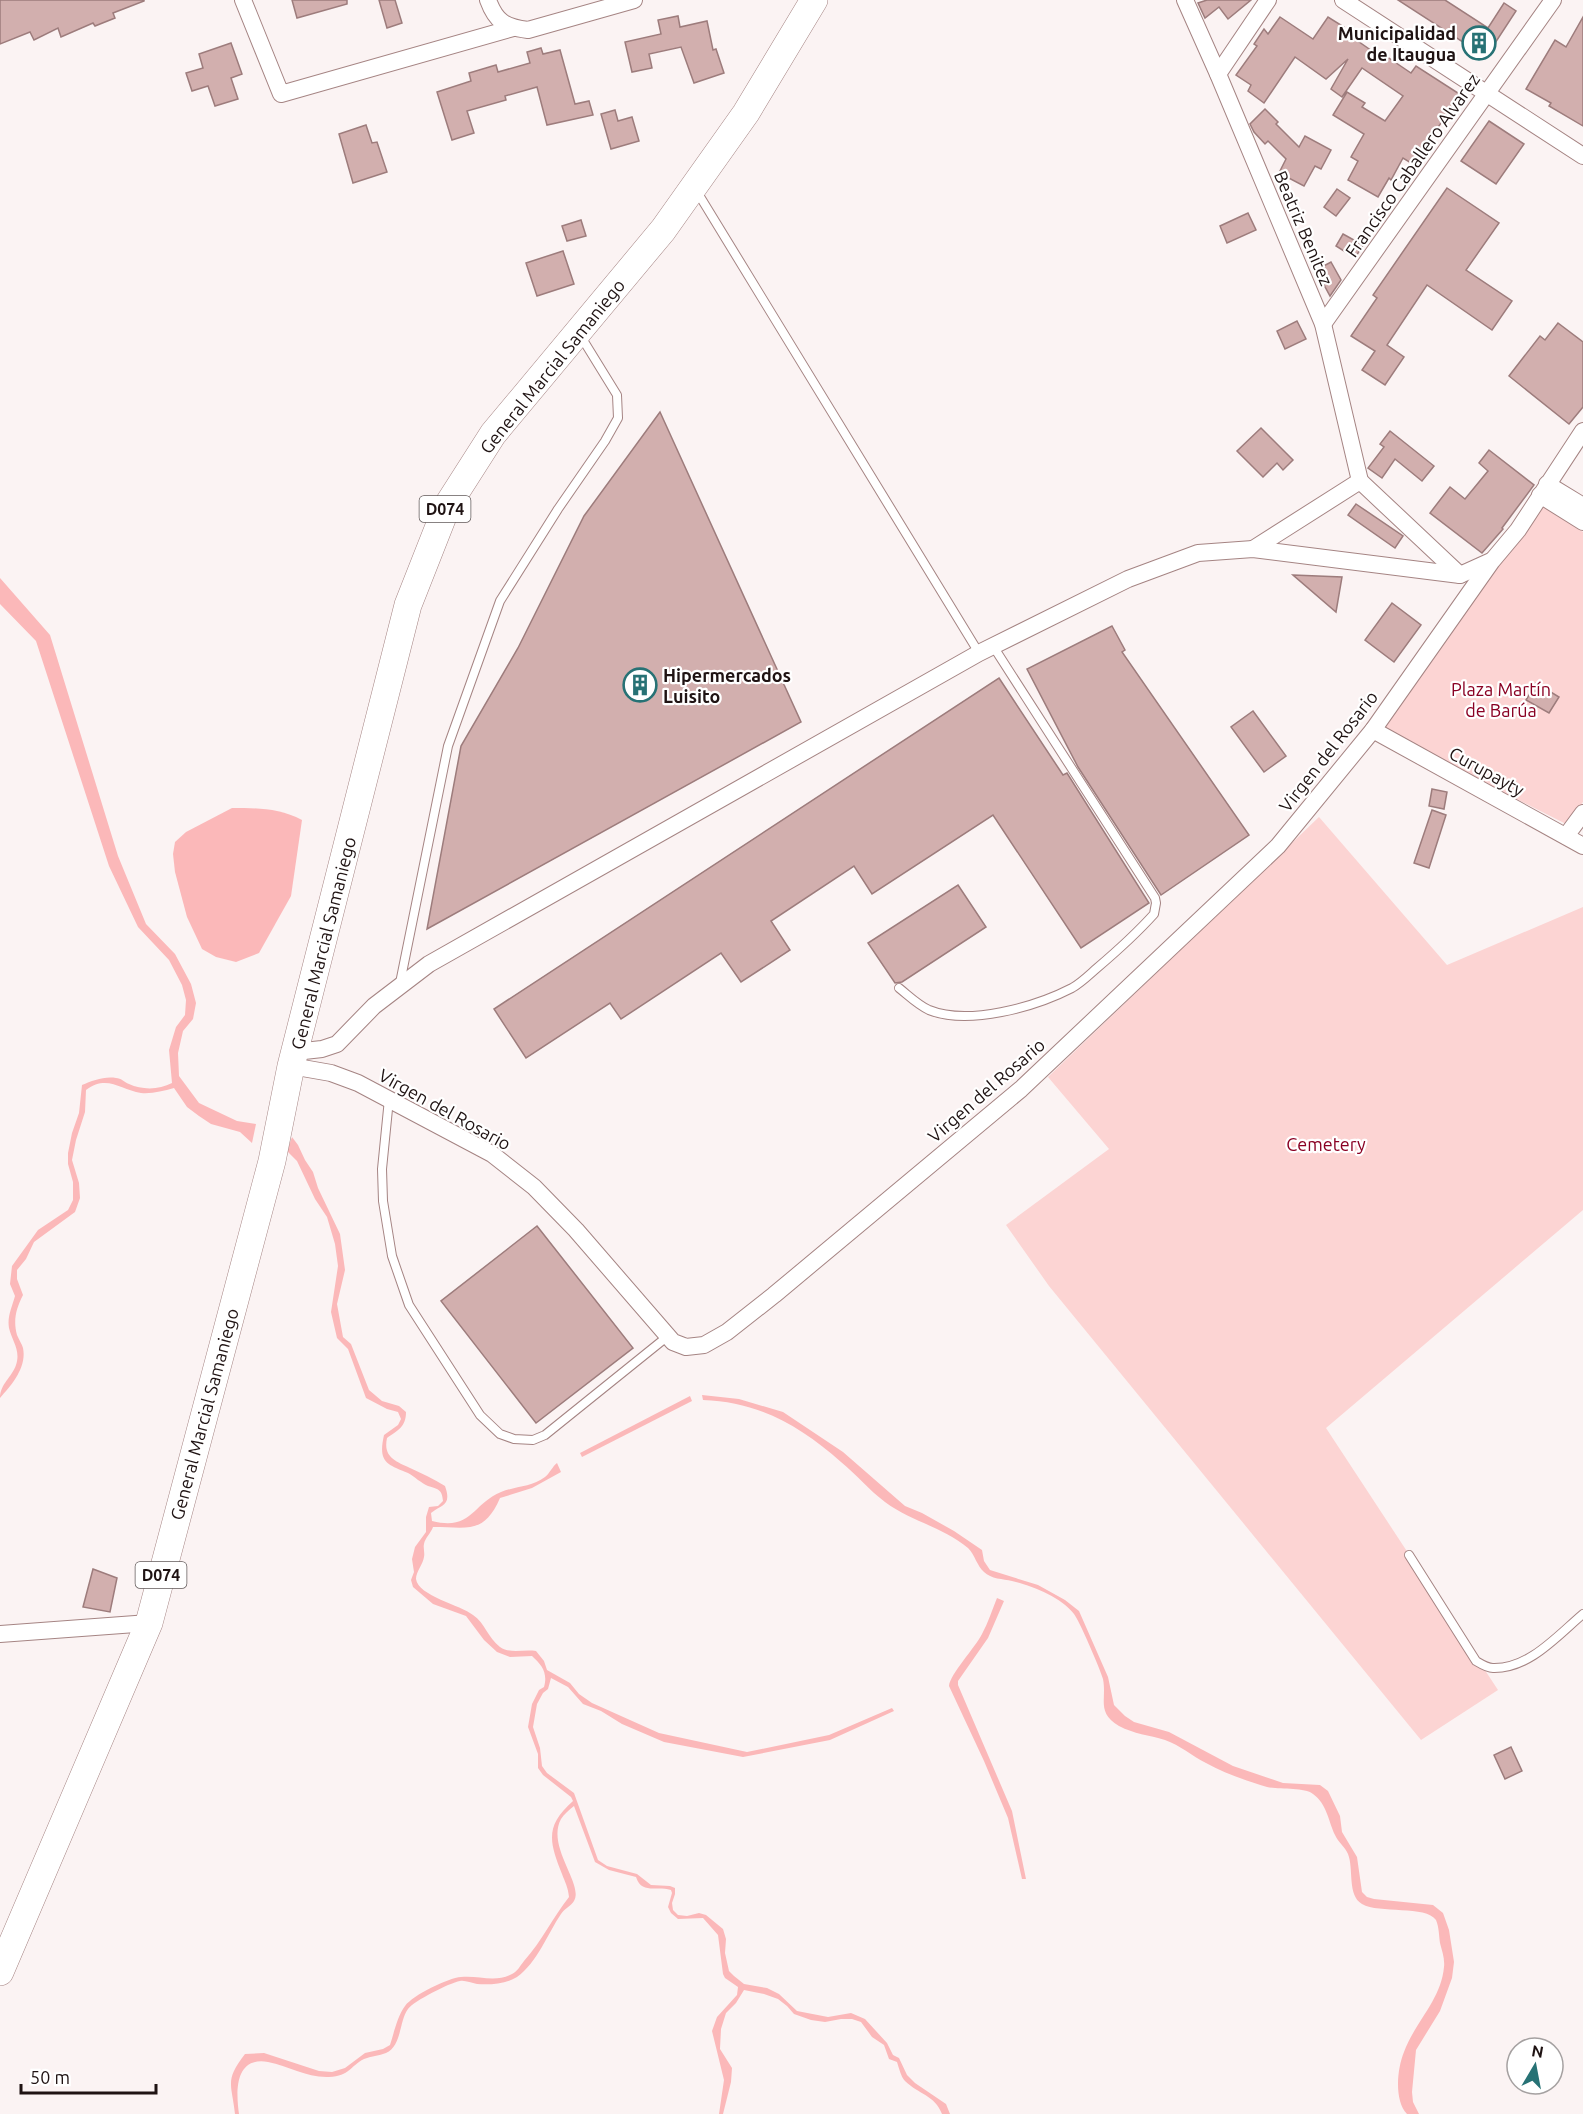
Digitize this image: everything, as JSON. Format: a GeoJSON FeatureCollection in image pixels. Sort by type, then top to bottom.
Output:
{"type":"FeatureCollection","features":[{"type":"Feature","properties":{"kind":"main road","name":"General Marcial Samaniego"},"geometry":{"type":"LineString","coordinates":[[0,1972],[149,1623],[272,1161],[293,1059],[408,605],[442,517],[493,434],[663,230],[694,187],[746,113],[814,0]]}},
{"type":"Feature","properties":{"kind":"street"},"geometry":{"type":"LineString","coordinates":[[243,0],[281,94],[507,26],[528,30],[634,0]]}},
{"type":"Feature","properties":{"kind":"street"},"geometry":{"type":"LineString","coordinates":[[488,0],[492,11],[507,26]]}},
{"type":"Feature","properties":{"kind":"street","name":"Beatriz Benitez"},"geometry":{"type":"LineString","coordinates":[[1185,0],[1323,324],[1360,481]]}},
{"type":"Feature","properties":{"kind":"street"},"geometry":{"type":"LineString","coordinates":[[1218,74],[1268,0]]}},
{"type":"Feature","properties":{"kind":"street"},"geometry":{"type":"LineString","coordinates":[[1343,0],[1583,156]]}},
{"type":"Feature","properties":{"kind":"street","name":"Francisco Caballero Alvarez"},"geometry":{"type":"LineString","coordinates":[[1323,324],[1553,0]]}},
{"type":"Feature","properties":{"kind":"street","name":"Virgen del Rosario"},"geometry":{"type":"LineString","coordinates":[[293,1059],[358,1083],[492,1154],[534,1187],[576,1230],[668,1336],[680,1346],[704,1345],[727,1332],[774,1295],[1021,1089],[1278,846],[1373,729],[1492,561],[1518,530],[1583,431]]}},
{"type":"Feature","properties":{"kind":"street"},"geometry":{"type":"LineString","coordinates":[[1253,549],[1360,481],[1460,575]]}},
{"type":"Feature","properties":{"kind":"street"},"geometry":{"type":"LineString","coordinates":[[1543,489],[1583,506]]}},
{"type":"Feature","properties":{"kind":"street"},"geometry":{"type":"LineString","coordinates":[[1543,489],[1583,522]]}},
{"type":"Feature","properties":{"kind":"street"},"geometry":{"type":"LineString","coordinates":[[293,1059],[337,1044],[374,1006],[429,964],[986,650],[1128,579],[1198,553],[1253,549],[1460,575],[1492,561]]}},
{"type":"Feature","properties":{"kind":"street","name":"Curupayty"},"geometry":{"type":"LineString","coordinates":[[1373,729],[1583,846]]}},
{"type":"Feature","properties":{"kind":"street"},"geometry":{"type":"LineString","coordinates":[[1566,837],[1583,813]]}},
{"type":"Feature","properties":{"kind":"street"},"geometry":{"type":"LineString","coordinates":[[0,1634],[149,1623]]}},
{"type":"Feature","properties":{"kind":"lane"},"geometry":{"type":"LineString","coordinates":[[694,187],[986,650],[1155,898],[1154,914],[1131,939],[1074,987],[1019,1007],[974,1017],[946,1016],[916,1003],[899,988]]}},
{"type":"Feature","properties":{"kind":"lane"},"geometry":{"type":"LineString","coordinates":[[399,987],[448,746],[500,601],[618,418],[617,395],[578,332]]}},
{"type":"Feature","properties":{"kind":"lane"},"geometry":{"type":"LineString","coordinates":[[389,1099],[382,1169],[383,1201],[392,1256],[409,1305],[480,1415],[500,1434],[514,1439],[533,1440],[545,1435],[668,1336]]}},
{"type":"Feature","properties":{"kind":"lane"},"geometry":{"type":"LineString","coordinates":[[1409,1555],[1476,1661],[1491,1669],[1509,1666],[1537,1654],[1583,1614]]}},
{"type":"Feature","properties":{"kind":"green space","name":"Plaza Martín de Barúa"},"geometry":{"type":"Polygon","coordinates":[[[1542,504],[1583,532],[1583,802],[1566,824],[1378,729],[1542,504]]]}},
{"type":"Feature","properties":{"kind":"green space","name":"Cemetery"},"geometry":{"type":"Polygon","coordinates":[[[1319,817],[1447,965],[1583,907],[1583,1210],[1326,1428],[1498,1690],[1421,1740],[1049,1286],[1006,1225],[1109,1149],[1048,1077],[1319,817]]]}},
{"type":"Feature","properties":{"kind":"shaded area"},"geometry":{"type":"Polygon","coordinates":[[[0,578],[50,635],[118,856],[146,924],[175,954],[191,984],[196,1003],[193,1019],[183,1031],[178,1053],[179,1076],[199,1103],[237,1121],[256,1124],[252,1143],[240,1132],[211,1124],[199,1116],[187,1107],[174,1088],[141,1093],[114,1084],[101,1083],[86,1090],[85,1112],[72,1160],[79,1183],[80,1198],[75,1212],[34,1242],[26,1259],[17,1270],[17,1279],[23,1295],[15,1324],[24,1355],[21,1369],[0,1398],[2,1389],[17,1360],[17,1350],[9,1324],[15,1296],[10,1284],[12,1266],[38,1230],[68,1210],[73,1200],[73,1182],[68,1164],[68,1153],[79,1113],[82,1085],[98,1079],[112,1078],[145,1088],[162,1087],[172,1083],[169,1050],[176,1027],[185,1015],[186,1000],[182,985],[169,960],[138,927],[109,866],[36,641],[0,604],[0,578]]]}},
{"type":"Feature","properties":{"kind":"shaded area"},"geometry":{"type":"Polygon","coordinates":[[[232,808],[276,811],[302,820],[291,896],[259,953],[236,962],[216,957],[202,949],[187,917],[175,872],[173,854],[175,842],[186,832],[232,808]]]}},
{"type":"Feature","properties":{"kind":"shaded area"},"geometry":{"type":"Polygon","coordinates":[[[292,1137],[313,1172],[318,1188],[340,1234],[345,1270],[337,1304],[343,1337],[351,1344],[369,1390],[382,1401],[399,1406],[406,1412],[403,1425],[387,1438],[387,1450],[391,1458],[445,1486],[447,1501],[431,1513],[432,1521],[445,1523],[464,1519],[491,1497],[540,1480],[557,1463],[561,1472],[532,1488],[500,1498],[488,1518],[481,1523],[465,1528],[433,1527],[425,1542],[423,1560],[416,1576],[419,1585],[424,1590],[473,1615],[500,1647],[513,1651],[536,1651],[544,1661],[547,1670],[570,1683],[579,1694],[592,1703],[659,1733],[747,1752],[829,1735],[892,1708],[894,1711],[830,1740],[743,1757],[664,1742],[583,1704],[568,1687],[551,1678],[548,1689],[537,1704],[533,1727],[540,1748],[542,1766],[547,1773],[574,1793],[598,1860],[607,1866],[637,1874],[651,1885],[675,1888],[672,1903],[673,1910],[678,1915],[687,1916],[699,1913],[706,1915],[723,1929],[729,1971],[744,1984],[767,1988],[779,1994],[797,2011],[828,2017],[851,2013],[865,2019],[887,2043],[893,2055],[899,2058],[907,2075],[946,2104],[950,2114],[942,2114],[931,2099],[905,2081],[897,2062],[889,2059],[884,2045],[872,2037],[861,2022],[852,2019],[825,2022],[811,2020],[794,2014],[778,1999],[744,1990],[726,2013],[721,2029],[720,2049],[732,2068],[723,2114],[719,2114],[724,2080],[712,2031],[717,2017],[737,1995],[738,1987],[723,1974],[718,1935],[703,1918],[678,1919],[671,1913],[668,1907],[671,1890],[646,1888],[639,1883],[636,1877],[609,1870],[595,1862],[574,1806],[561,1819],[558,1841],[574,1885],[576,1894],[574,1901],[561,1914],[536,1956],[524,1971],[513,1979],[498,1984],[460,1981],[424,1997],[408,2009],[398,2039],[391,2050],[364,2059],[341,2075],[313,2076],[268,2062],[249,2065],[243,2070],[240,2078],[237,2096],[239,2114],[235,2114],[231,2089],[232,2077],[245,2054],[264,2053],[319,2071],[332,2072],[345,2068],[365,2053],[390,2045],[402,2010],[423,1992],[455,1978],[499,1978],[515,1972],[569,1897],[554,1852],[552,1834],[558,1818],[573,1801],[538,1768],[538,1754],[528,1727],[532,1704],[539,1690],[544,1687],[543,1670],[532,1656],[510,1657],[497,1652],[484,1640],[466,1616],[433,1604],[413,1587],[412,1559],[415,1547],[426,1532],[429,1507],[438,1506],[443,1501],[442,1494],[439,1490],[425,1485],[389,1464],[383,1457],[384,1435],[398,1425],[401,1419],[398,1412],[366,1398],[348,1349],[337,1338],[331,1312],[338,1266],[335,1244],[327,1217],[315,1199],[297,1161],[287,1151],[292,1137]]]}},
{"type":"Feature","properties":{"kind":"shaded area"},"geometry":{"type":"Polygon","coordinates":[[[702,1395],[739,1399],[783,1412],[843,1452],[905,1506],[954,1531],[982,1550],[984,1561],[990,1570],[1038,1585],[1065,1600],[1079,1611],[1108,1677],[1114,1705],[1134,1722],[1169,1732],[1233,1766],[1283,1783],[1320,1785],[1328,1791],[1340,1816],[1342,1832],[1357,1857],[1362,1892],[1374,1899],[1433,1905],[1443,1913],[1449,1930],[1454,1962],[1452,1978],[1440,2011],[1416,2050],[1412,2092],[1413,2102],[1419,2114],[1407,2114],[1403,2108],[1398,2093],[1398,2075],[1409,2041],[1433,2000],[1442,1979],[1444,1961],[1437,1923],[1431,1915],[1413,1911],[1379,1909],[1362,1904],[1357,1900],[1348,1854],[1336,1838],[1318,1798],[1304,1790],[1267,1787],[1244,1779],[1213,1767],[1170,1742],[1119,1726],[1107,1716],[1105,1711],[1103,1679],[1085,1635],[1074,1614],[1062,1602],[1028,1586],[987,1574],[968,1548],[948,1535],[895,1509],[826,1449],[794,1427],[778,1418],[742,1405],[703,1400],[702,1395]]]}},
{"type":"Feature","properties":{"kind":"shaded area"},"geometry":{"type":"Polygon","coordinates":[[[690,1396],[692,1401],[582,1457],[580,1453],[690,1396]]]}},
{"type":"Feature","properties":{"kind":"shaded area"},"geometry":{"type":"Polygon","coordinates":[[[997,1598],[1004,1601],[988,1638],[958,1681],[958,1685],[1012,1811],[1026,1879],[1022,1879],[1008,1818],[949,1686],[950,1681],[982,1634],[997,1598]]]}},
{"type":"Feature","properties":{"kind":"building"},"geometry":{"type":"Polygon","coordinates":[[[0,0],[144,1],[113,13],[115,18],[95,26],[93,23],[61,37],[58,28],[34,40],[30,32],[0,44],[0,0]]]}},
{"type":"Feature","properties":{"kind":"building"},"geometry":{"type":"Polygon","coordinates":[[[292,0],[347,0],[347,4],[297,18],[292,0]]]}},
{"type":"Feature","properties":{"kind":"building"},"geometry":{"type":"Polygon","coordinates":[[[379,0],[395,0],[402,23],[387,28],[379,0]]]}},
{"type":"Feature","properties":{"kind":"building"},"geometry":{"type":"Polygon","coordinates":[[[1207,0],[1251,0],[1228,19],[1219,7],[1205,18],[1198,3],[1207,0]]]}},
{"type":"Feature","properties":{"kind":"building","name":"Municipalidad de Itaugua"},"geometry":{"type":"Polygon","coordinates":[[[1398,0],[1445,0],[1488,28],[1504,3],[1516,11],[1486,57],[1398,0]]]}},
{"type":"Feature","properties":{"kind":"building"},"geometry":{"type":"Polygon","coordinates":[[[678,16],[680,27],[707,21],[713,50],[716,49],[724,73],[694,83],[681,47],[649,54],[652,68],[632,72],[625,42],[661,34],[658,20],[678,16]]]}},
{"type":"Feature","properties":{"kind":"building"},"geometry":{"type":"Polygon","coordinates":[[[1280,17],[1313,39],[1328,17],[1344,27],[1342,30],[1375,53],[1377,50],[1411,73],[1416,66],[1461,95],[1424,147],[1428,149],[1416,166],[1403,158],[1378,197],[1348,180],[1358,161],[1351,157],[1364,134],[1333,115],[1347,92],[1365,103],[1362,107],[1385,121],[1403,96],[1362,68],[1342,97],[1331,89],[1348,59],[1326,79],[1295,57],[1264,103],[1248,91],[1251,85],[1236,75],[1257,46],[1254,44],[1264,29],[1268,34],[1280,17]]]}},
{"type":"Feature","properties":{"kind":"building"},"geometry":{"type":"Polygon","coordinates":[[[1583,17],[1583,126],[1549,106],[1551,103],[1526,89],[1555,40],[1566,47],[1583,17]]]}},
{"type":"Feature","properties":{"kind":"building"},"geometry":{"type":"Polygon","coordinates":[[[231,43],[242,74],[231,78],[238,99],[215,106],[208,86],[192,91],[186,73],[203,68],[199,54],[231,43]]]}},
{"type":"Feature","properties":{"kind":"building"},"geometry":{"type":"Polygon","coordinates":[[[541,48],[543,54],[560,50],[575,104],[589,101],[593,115],[547,125],[537,87],[505,96],[506,100],[467,111],[474,133],[452,140],[437,92],[471,81],[469,73],[496,65],[498,72],[530,63],[527,52],[541,48]]]}},
{"type":"Feature","properties":{"kind":"building"},"geometry":{"type":"Polygon","coordinates":[[[1265,109],[1278,122],[1276,124],[1299,147],[1305,136],[1331,150],[1321,169],[1315,166],[1304,186],[1279,173],[1286,159],[1268,141],[1265,144],[1254,132],[1250,124],[1265,109]]]}},
{"type":"Feature","properties":{"kind":"building"},"geometry":{"type":"Polygon","coordinates":[[[615,110],[618,121],[632,117],[639,141],[611,149],[601,114],[615,110]]]}},
{"type":"Feature","properties":{"kind":"building"},"geometry":{"type":"Polygon","coordinates":[[[1489,121],[1524,144],[1496,184],[1461,161],[1489,121]]]}},
{"type":"Feature","properties":{"kind":"building"},"geometry":{"type":"Polygon","coordinates":[[[366,125],[372,143],[377,142],[387,172],[353,183],[339,134],[366,125]]]}},
{"type":"Feature","properties":{"kind":"building"},"geometry":{"type":"Polygon","coordinates":[[[1447,188],[1499,223],[1466,270],[1512,301],[1492,330],[1427,285],[1387,345],[1404,357],[1385,385],[1362,370],[1375,351],[1351,336],[1377,298],[1373,295],[1447,188]]]}},
{"type":"Feature","properties":{"kind":"building"},"geometry":{"type":"Polygon","coordinates":[[[1337,189],[1350,198],[1336,216],[1324,207],[1337,189]]]}},
{"type":"Feature","properties":{"kind":"building"},"geometry":{"type":"Polygon","coordinates":[[[1248,213],[1256,230],[1227,243],[1220,226],[1248,213]]]}},
{"type":"Feature","properties":{"kind":"building"},"geometry":{"type":"Polygon","coordinates":[[[581,220],[586,236],[567,241],[562,226],[581,220]]]}},
{"type":"Feature","properties":{"kind":"building"},"geometry":{"type":"Polygon","coordinates":[[[1343,234],[1363,245],[1355,258],[1336,246],[1343,234]]]}},
{"type":"Feature","properties":{"kind":"building"},"geometry":{"type":"Polygon","coordinates":[[[563,251],[574,284],[537,296],[526,263],[563,251]]]}},
{"type":"Feature","properties":{"kind":"building"},"geometry":{"type":"Polygon","coordinates":[[[1331,262],[1341,280],[1330,296],[1316,270],[1331,262]]]}},
{"type":"Feature","properties":{"kind":"building"},"geometry":{"type":"Polygon","coordinates":[[[1297,321],[1306,339],[1285,349],[1277,331],[1297,321]]]}},
{"type":"Feature","properties":{"kind":"building"},"geometry":{"type":"Polygon","coordinates":[[[1558,323],[1583,342],[1583,407],[1569,424],[1509,376],[1540,336],[1545,340],[1558,323]]]}},
{"type":"Feature","properties":{"kind":"building","name":"Hipermercados Luisito"},"geometry":{"type":"Polygon","coordinates":[[[660,412],[801,722],[427,929],[461,746],[518,648],[584,516],[660,412]]]}},
{"type":"Feature","properties":{"kind":"building"},"geometry":{"type":"Polygon","coordinates":[[[1261,428],[1293,460],[1283,470],[1277,463],[1263,477],[1237,451],[1261,428]]]}},
{"type":"Feature","properties":{"kind":"building"},"geometry":{"type":"Polygon","coordinates":[[[1390,431],[1434,466],[1422,481],[1395,459],[1382,478],[1368,468],[1384,447],[1380,444],[1390,431]]]}},
{"type":"Feature","properties":{"kind":"building"},"geometry":{"type":"Polygon","coordinates":[[[1489,450],[1534,485],[1503,529],[1482,553],[1430,513],[1450,487],[1465,499],[1488,471],[1479,463],[1489,450]]]}},
{"type":"Feature","properties":{"kind":"building"},"geometry":{"type":"Polygon","coordinates":[[[1356,504],[1403,536],[1395,548],[1348,515],[1356,504]]]}},
{"type":"Feature","properties":{"kind":"building"},"geometry":{"type":"Polygon","coordinates":[[[1293,575],[1342,577],[1336,612],[1293,575]]]}},
{"type":"Feature","properties":{"kind":"building"},"geometry":{"type":"Polygon","coordinates":[[[1392,603],[1421,625],[1394,662],[1365,640],[1392,603]]]}},
{"type":"Feature","properties":{"kind":"building"},"geometry":{"type":"Polygon","coordinates":[[[1112,626],[1125,650],[1122,652],[1249,835],[1161,895],[1078,767],[1027,669],[1112,626]]]}},
{"type":"Feature","properties":{"kind":"building"},"geometry":{"type":"Polygon","coordinates":[[[999,678],[1063,775],[1067,773],[1149,903],[1081,948],[993,815],[872,894],[854,866],[771,921],[790,950],[741,982],[721,953],[621,1019],[610,1003],[526,1058],[494,1009],[999,678]]]}},
{"type":"Feature","properties":{"kind":"building"},"geometry":{"type":"Polygon","coordinates":[[[1536,683],[1559,697],[1549,713],[1526,700],[1536,683]]]}},
{"type":"Feature","properties":{"kind":"building"},"geometry":{"type":"Polygon","coordinates":[[[1253,711],[1286,756],[1264,772],[1231,727],[1253,711]]]}},
{"type":"Feature","properties":{"kind":"building"},"geometry":{"type":"Polygon","coordinates":[[[1432,789],[1447,792],[1444,809],[1429,806],[1432,789]]]}},
{"type":"Feature","properties":{"kind":"building"},"geometry":{"type":"Polygon","coordinates":[[[1432,810],[1446,815],[1429,868],[1414,863],[1432,810]]]}},
{"type":"Feature","properties":{"kind":"building"},"geometry":{"type":"Polygon","coordinates":[[[958,885],[986,927],[902,982],[895,983],[868,943],[958,885]]]}},
{"type":"Feature","properties":{"kind":"building"},"geometry":{"type":"Polygon","coordinates":[[[537,1226],[633,1348],[536,1423],[441,1301],[537,1226]]]}},
{"type":"Feature","properties":{"kind":"building"},"geometry":{"type":"Polygon","coordinates":[[[93,1569],[117,1578],[110,1612],[83,1607],[93,1569]]]}},
{"type":"Feature","properties":{"kind":"building"},"geometry":{"type":"Polygon","coordinates":[[[1511,1747],[1522,1771],[1505,1779],[1494,1755],[1511,1747]]]}},
{"type":"Feature","properties":{"kind":"place","name":"Municipalidad de Itaugua"},"geometry":{"type":"Point","coordinates":[1479,43]}},
{"type":"Feature","properties":{"kind":"place","name":"Hipermercados Luisito"},"geometry":{"type":"Point","coordinates":[640,685]}}]}
